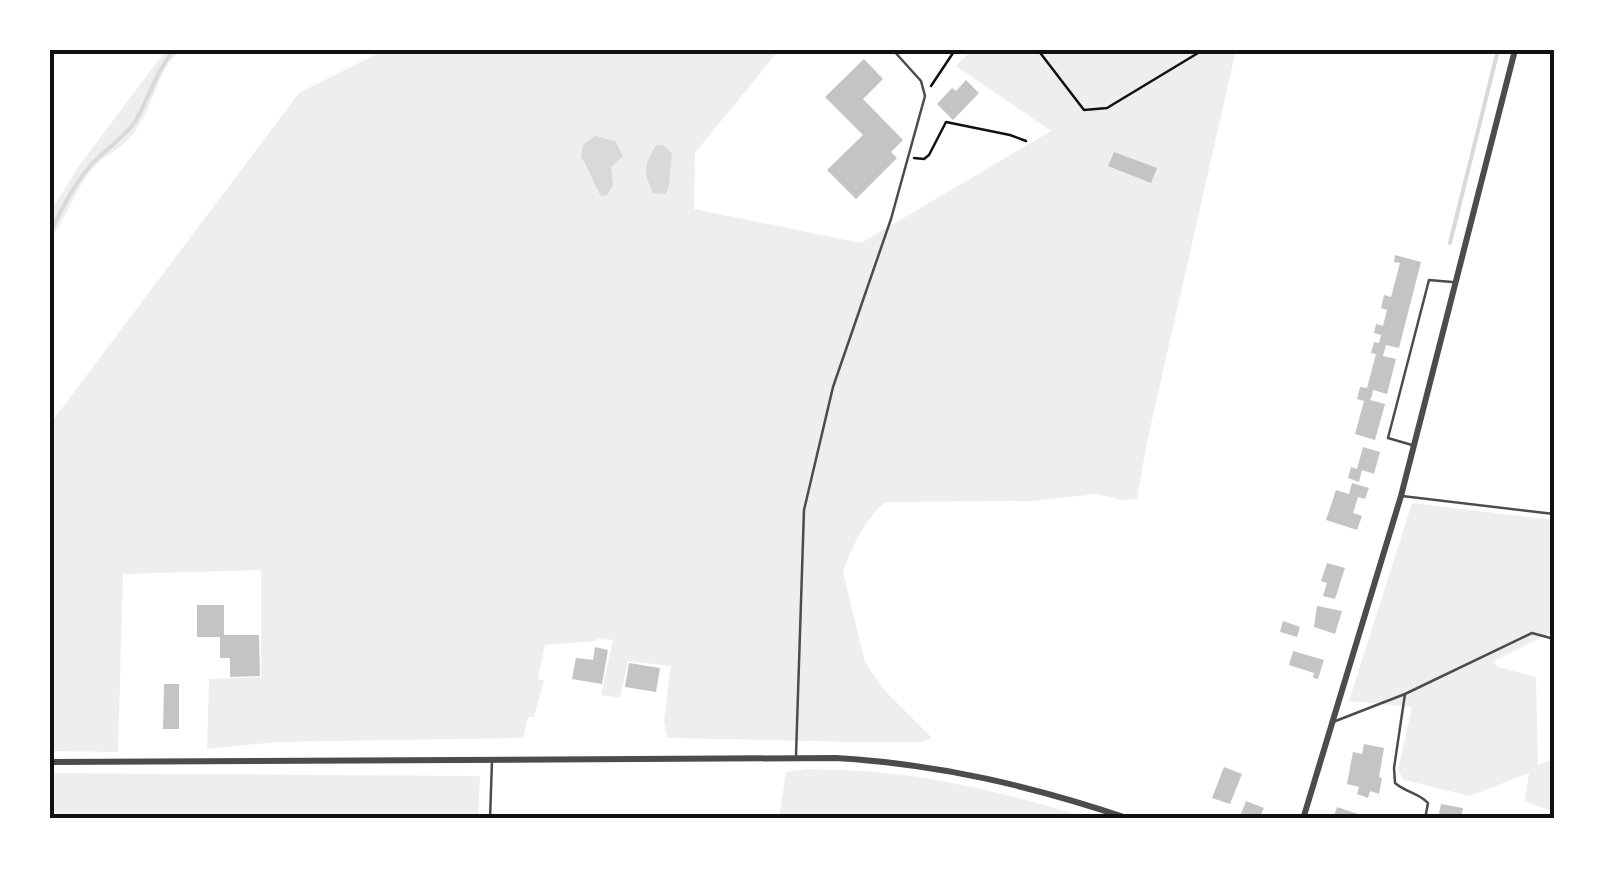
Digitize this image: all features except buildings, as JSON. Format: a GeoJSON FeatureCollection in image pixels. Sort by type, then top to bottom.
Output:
{"type":"FeatureCollection","features":[{"type":"Feature","properties":{"kind":"street"},"geometry":{"type":"LineString","coordinates":[[1304,818],[1401,496],[1515,50]]}},
{"type":"Feature","properties":{"kind":"street"},"geometry":{"type":"LineString","coordinates":[[50,762],[796,757],[890,761],[976,774],[1130,819]]}},
{"type":"Feature","properties":{"kind":"lane"},"geometry":{"type":"LineString","coordinates":[[796,757],[804,510],[834,386],[891,219],[925,96],[921,80],[893,50]]}},
{"type":"Feature","properties":{"kind":"lane"},"geometry":{"type":"LineString","coordinates":[[1414,445],[1388,438],[1429,280],[1455,283]]}},
{"type":"Feature","properties":{"kind":"lane"},"geometry":{"type":"LineString","coordinates":[[1401,496],[1554,514]]}},
{"type":"Feature","properties":{"kind":"lane"},"geometry":{"type":"LineString","coordinates":[[1333,722],[1405,694],[1532,633],[1554,639]]}},
{"type":"Feature","properties":{"kind":"lane"},"geometry":{"type":"LineString","coordinates":[[1405,694],[1394,783],[1422,796],[1428,803],[1425,819]]}},
{"type":"Feature","properties":{"kind":"lane"},"geometry":{"type":"LineString","coordinates":[[490,819],[492,758]]}},
{"type":"Feature","properties":{"kind":"path"},"geometry":{"type":"LineString","coordinates":[[925,96],[956,50]]}},
{"type":"Feature","properties":{"kind":"path"},"geometry":{"type":"LineString","coordinates":[[1038,50],[1084,110],[1106,108],[1203,50]]}},
{"type":"Feature","properties":{"kind":"path"},"geometry":{"type":"LineString","coordinates":[[908,158],[924,159],[929,155],[946,122],[1026,141]]}},
{"type":"Feature","properties":{"kind":"shaded area"},"geometry":{"type":"Polygon","coordinates":[[[166,50],[183,50],[164,72],[133,134],[88,174],[50,239],[50,212],[79,166],[166,50]]]}},
{"type":"Feature","properties":{"kind":"shaded area"},"geometry":{"type":"Polygon","coordinates":[[[385,50],[779,50],[695,153],[694,209],[861,243],[1051,131],[956,66],[972,50],[1236,50],[1137,499],[1096,494],[1031,501],[887,502],[867,523],[850,554],[843,572],[865,662],[883,689],[932,738],[920,742],[855,742],[667,738],[664,720],[671,666],[628,661],[620,698],[601,695],[613,640],[598,638],[545,645],[538,679],[544,681],[534,717],[528,717],[523,738],[276,742],[207,749],[209,679],[261,677],[261,570],[123,574],[118,752],[50,751],[50,424],[299,93],[385,50]]]}},
{"type":"Feature","properties":{"kind":"shaded area"},"geometry":{"type":"Polygon","coordinates":[[[595,136],[615,141],[623,156],[611,167],[613,185],[607,195],[601,196],[581,157],[583,145],[595,136]]]}},
{"type":"Feature","properties":{"kind":"shaded area"},"geometry":{"type":"Polygon","coordinates":[[[656,145],[663,145],[672,153],[665,194],[653,193],[646,174],[656,145]]]}},
{"type":"Feature","properties":{"kind":"shaded area"},"geometry":{"type":"Polygon","coordinates":[[[1412,503],[1554,520],[1554,631],[1494,661],[1498,667],[1536,677],[1538,765],[1554,759],[1554,812],[1525,801],[1529,773],[1470,796],[1404,780],[1398,770],[1412,707],[1349,701],[1412,503]]]}},
{"type":"Feature","properties":{"kind":"shaded area"},"geometry":{"type":"Polygon","coordinates":[[[786,772],[872,772],[944,782],[1092,819],[779,819],[786,772]]]}},
{"type":"Feature","properties":{"kind":"shaded area"},"geometry":{"type":"Polygon","coordinates":[[[50,773],[480,776],[478,819],[50,819],[50,773]]]}},
{"type":"Feature","properties":{"kind":"waterway"},"geometry":{"type":"LineString","coordinates":[[50,233],[85,173],[136,120],[174,50]]}},
{"type":"Feature","properties":{"kind":"waterway"},"geometry":{"type":"LineString","coordinates":[[1450,243],[1498,50]]}}]}
